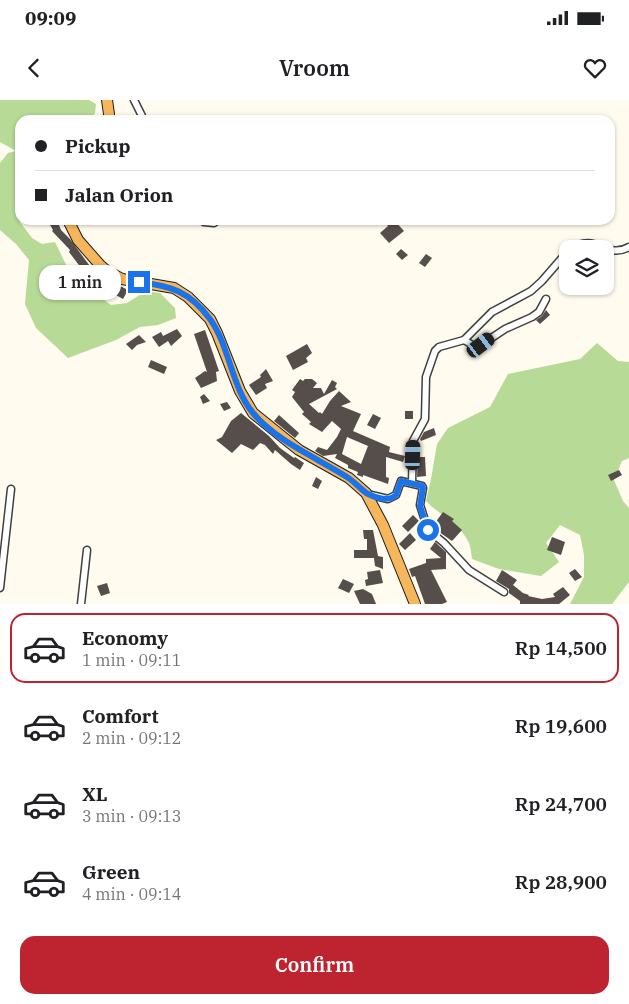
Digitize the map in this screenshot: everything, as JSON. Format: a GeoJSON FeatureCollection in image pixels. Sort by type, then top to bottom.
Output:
{"type":"FeatureCollection","features":[{"type":"Feature","properties":{"kind":"highway"},"geometry":{"type":"LineString","coordinates":[[108,100],[110,115]]}},
{"type":"Feature","properties":{"kind":"highway"},"geometry":{"type":"LineString","coordinates":[[70,225],[78,240],[100,266],[107,271],[122,279],[174,288],[188,297],[210,319],[240,391],[253,413],[299,450],[349,478],[366,493],[383,525],[414,604]]}},
{"type":"Feature","properties":{"kind":"street"},"geometry":{"type":"LineString","coordinates":[[134,100],[142,115]]}},
{"type":"Feature","properties":{"kind":"street"},"geometry":{"type":"LineString","coordinates":[[614,251],[629,247]]}},
{"type":"Feature","properties":{"kind":"street"},"geometry":{"type":"LineString","coordinates":[[412,483],[413,441],[425,419],[426,377],[432,358],[439,347],[464,340],[492,312],[531,291],[559,261]]}},
{"type":"Feature","properties":{"kind":"street"},"geometry":{"type":"LineString","coordinates":[[464,340],[474,346],[481,345],[505,329],[532,317],[539,312],[546,299]]}},
{"type":"Feature","properties":{"kind":"street"},"geometry":{"type":"LineString","coordinates":[[366,493],[388,499],[396,495],[401,481],[422,486],[420,506],[428,530],[444,543],[469,570],[504,592]]}},
{"type":"Feature","properties":{"kind":"street"},"geometry":{"type":"LineString","coordinates":[[0,588],[10,490]]}},
{"type":"Feature","properties":{"kind":"street"},"geometry":{"type":"LineString","coordinates":[[81,604],[87,550]]}},
{"type":"Feature","properties":{"kind":"green space"},"geometry":{"type":"Polygon","coordinates":[[[0,100],[89,100],[96,104],[94,115],[15,115],[15,150],[0,142],[0,100]]]}},
{"type":"Feature","properties":{"kind":"green space"},"geometry":{"type":"Polygon","coordinates":[[[15,151],[15,225],[22,225],[32,238],[42,244],[55,242],[71,275],[111,305],[127,303],[146,291],[160,293],[175,308],[176,318],[158,325],[140,327],[116,340],[68,358],[36,328],[25,304],[29,260],[16,244],[0,230],[0,163],[8,153],[15,151]]]}},
{"type":"Feature","properties":{"kind":"green space"},"geometry":{"type":"Polygon","coordinates":[[[597,343],[618,361],[629,362],[629,458],[622,461],[614,480],[623,501],[629,508],[629,582],[612,604],[570,604],[584,577],[584,555],[580,535],[560,525],[546,543],[559,562],[541,576],[499,569],[472,559],[469,543],[461,530],[426,501],[437,444],[448,428],[490,407],[508,374],[580,359],[597,343]]]}},
{"type":"Feature","properties":{"kind":"building"},"geometry":{"type":"Polygon","coordinates":[[[50,225],[59,225],[95,273],[128,290],[123,299],[91,281],[69,252],[70,250],[50,225]]]}},
{"type":"Feature","properties":{"kind":"building"},"geometry":{"type":"Polygon","coordinates":[[[399,225],[404,231],[389,243],[380,233],[388,226],[399,225]]]}},
{"type":"Feature","properties":{"kind":"building"},"geometry":{"type":"Polygon","coordinates":[[[401,249],[408,255],[402,260],[396,254],[401,249]]]}},
{"type":"Feature","properties":{"kind":"building"},"geometry":{"type":"Polygon","coordinates":[[[426,254],[432,258],[425,267],[419,263],[426,254]]]}},
{"type":"Feature","properties":{"kind":"building"},"geometry":{"type":"Polygon","coordinates":[[[546,310],[550,315],[540,324],[536,320],[546,310]]]}},
{"type":"Feature","properties":{"kind":"building"},"geometry":{"type":"Polygon","coordinates":[[[177,329],[182,336],[171,346],[168,341],[159,347],[152,337],[161,332],[163,336],[177,329]]]}},
{"type":"Feature","properties":{"kind":"building"},"geometry":{"type":"Polygon","coordinates":[[[205,330],[219,371],[216,372],[217,381],[201,388],[195,378],[205,371],[207,372],[194,334],[205,330]]]}},
{"type":"Feature","properties":{"kind":"building"},"geometry":{"type":"Polygon","coordinates":[[[139,335],[146,342],[137,345],[132,350],[126,344],[139,335]]]}},
{"type":"Feature","properties":{"kind":"building"},"geometry":{"type":"Polygon","coordinates":[[[307,344],[312,353],[306,358],[308,362],[293,370],[286,356],[307,344]]]}},
{"type":"Feature","properties":{"kind":"building"},"geometry":{"type":"Polygon","coordinates":[[[151,360],[167,367],[164,374],[148,367],[151,360]]]}},
{"type":"Feature","properties":{"kind":"building"},"geometry":{"type":"Polygon","coordinates":[[[266,369],[273,381],[265,384],[267,388],[256,395],[249,385],[261,377],[260,375],[266,369]]]}},
{"type":"Feature","properties":{"kind":"building"},"geometry":{"type":"Polygon","coordinates":[[[300,379],[303,381],[305,379],[312,379],[317,383],[313,388],[321,388],[324,394],[332,380],[337,383],[335,387],[337,389],[309,404],[322,414],[339,391],[351,402],[341,406],[361,414],[353,431],[390,447],[389,452],[405,456],[403,462],[386,457],[388,484],[363,475],[363,477],[357,475],[358,472],[348,468],[348,465],[335,458],[337,454],[323,456],[315,451],[318,447],[327,450],[341,429],[332,421],[322,432],[309,424],[311,422],[302,414],[304,412],[292,397],[295,392],[292,390],[300,379]],[[347,437],[342,454],[361,464],[368,446],[347,437]]]}},
{"type":"Feature","properties":{"kind":"building"},"geometry":{"type":"Polygon","coordinates":[[[204,394],[210,401],[203,404],[200,397],[204,394]]]}},
{"type":"Feature","properties":{"kind":"building"},"geometry":{"type":"Polygon","coordinates":[[[227,402],[231,408],[224,411],[220,404],[227,402]]]}},
{"type":"Feature","properties":{"kind":"building"},"geometry":{"type":"Polygon","coordinates":[[[405,411],[413,411],[413,419],[405,419],[405,411]]]}},
{"type":"Feature","properties":{"kind":"building"},"geometry":{"type":"Polygon","coordinates":[[[241,413],[269,436],[280,448],[304,463],[300,470],[275,450],[273,454],[265,445],[260,443],[253,450],[241,444],[232,453],[216,440],[222,437],[231,421],[241,413]]]}},
{"type":"Feature","properties":{"kind":"building"},"geometry":{"type":"Polygon","coordinates":[[[373,414],[381,418],[375,429],[367,425],[373,414]]]}},
{"type":"Feature","properties":{"kind":"building"},"geometry":{"type":"Polygon","coordinates":[[[279,415],[299,433],[295,438],[274,421],[279,415]]]}},
{"type":"Feature","properties":{"kind":"building"},"geometry":{"type":"Polygon","coordinates":[[[434,428],[436,435],[421,441],[420,439],[424,432],[434,428]]]}},
{"type":"Feature","properties":{"kind":"building"},"geometry":{"type":"Polygon","coordinates":[[[418,457],[425,457],[426,476],[417,477],[418,457]]]}},
{"type":"Feature","properties":{"kind":"building"},"geometry":{"type":"Polygon","coordinates":[[[619,470],[622,475],[611,481],[608,475],[619,470]]]}},
{"type":"Feature","properties":{"kind":"building"},"geometry":{"type":"Polygon","coordinates":[[[316,477],[322,481],[318,489],[312,486],[316,477]]]}},
{"type":"Feature","properties":{"kind":"building"},"geometry":{"type":"Polygon","coordinates":[[[443,512],[454,519],[452,521],[462,530],[452,541],[432,527],[443,512]]]}},
{"type":"Feature","properties":{"kind":"building"},"geometry":{"type":"Polygon","coordinates":[[[413,515],[419,521],[408,532],[402,526],[413,515]]]}},
{"type":"Feature","properties":{"kind":"building"},"geometry":{"type":"Polygon","coordinates":[[[363,530],[373,530],[378,556],[383,557],[383,569],[375,566],[374,558],[354,558],[354,550],[367,550],[367,539],[364,539],[363,530]]]}},
{"type":"Feature","properties":{"kind":"building"},"geometry":{"type":"Polygon","coordinates":[[[410,533],[416,540],[405,550],[399,544],[410,533]]]}},
{"type":"Feature","properties":{"kind":"building"},"geometry":{"type":"Polygon","coordinates":[[[552,537],[565,542],[561,555],[547,550],[552,537]]]}},
{"type":"Feature","properties":{"kind":"building"},"geometry":{"type":"Polygon","coordinates":[[[435,542],[446,552],[446,569],[431,570],[447,602],[442,604],[425,604],[415,576],[412,577],[409,569],[426,563],[426,559],[441,558],[430,549],[435,542]]]}},
{"type":"Feature","properties":{"kind":"building"},"geometry":{"type":"Polygon","coordinates":[[[575,569],[582,577],[575,581],[569,573],[575,569]]]}},
{"type":"Feature","properties":{"kind":"building"},"geometry":{"type":"Polygon","coordinates":[[[380,570],[383,583],[366,586],[367,572],[380,570]]]}},
{"type":"Feature","properties":{"kind":"building"},"geometry":{"type":"Polygon","coordinates":[[[502,570],[517,580],[513,585],[528,596],[542,599],[555,597],[553,594],[563,587],[570,595],[559,604],[520,604],[520,601],[509,593],[509,589],[496,581],[502,570]]]}},
{"type":"Feature","properties":{"kind":"building"},"geometry":{"type":"Polygon","coordinates":[[[343,579],[354,584],[349,593],[338,588],[343,579]]]}},
{"type":"Feature","properties":{"kind":"building"},"geometry":{"type":"Polygon","coordinates":[[[107,583],[110,593],[101,596],[97,586],[107,583]]]}},
{"type":"Feature","properties":{"kind":"building"},"geometry":{"type":"Polygon","coordinates":[[[363,589],[372,594],[376,604],[360,604],[354,591],[363,589]]]}},
{"type":"Feature","properties":{"kind":"route"},"geometry":{"type":"LineString","coordinates":[[139,282],[174,288],[188,297],[210,319],[240,391],[253,413],[263,423],[299,450],[349,478],[366,493],[382,498],[394,498],[401,481],[422,486],[420,506],[428,530]]}}]}
